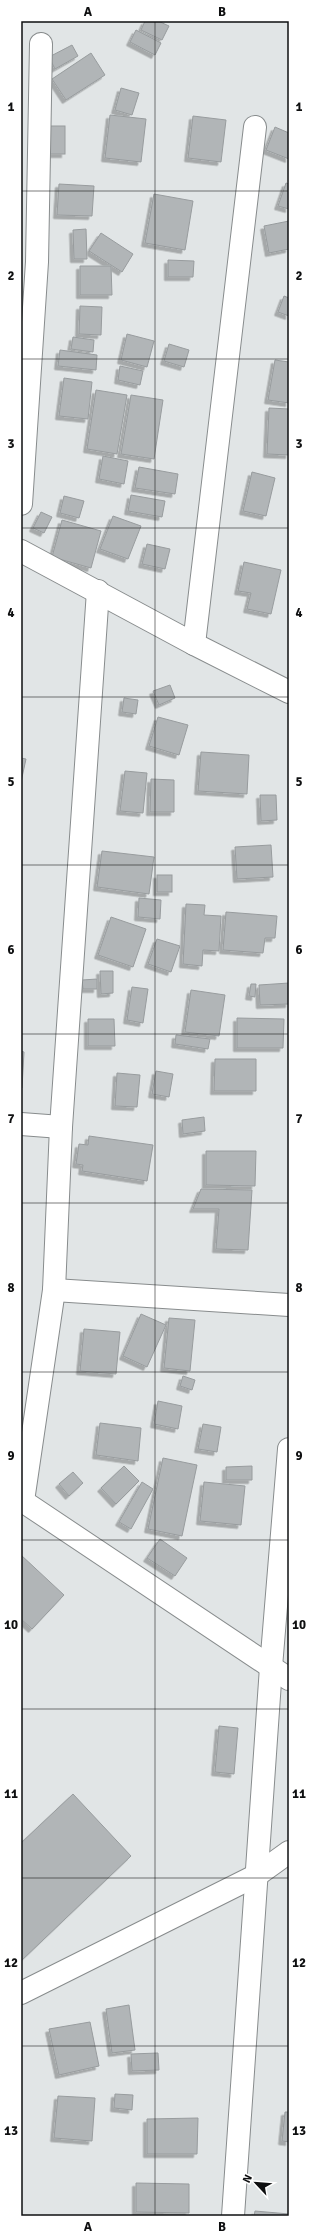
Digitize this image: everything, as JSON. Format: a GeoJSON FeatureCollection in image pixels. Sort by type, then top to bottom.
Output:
{"type":"FeatureCollection","features":[{"type":"Feature","properties":{"kind":"street"},"geometry":{"type":"LineString","coordinates":[[21,504],[37,262],[41,44]]}},
{"type":"Feature","properties":{"kind":"street"},"geometry":{"type":"LineString","coordinates":[[194,644],[255,127]]}},
{"type":"Feature","properties":{"kind":"street"},"geometry":{"type":"LineString","coordinates":[[21,551],[98,591],[194,644],[289,692]]}},
{"type":"Feature","properties":{"kind":"street"},"geometry":{"type":"LineString","coordinates":[[98,591],[61,1127],[54,1290],[22,1501],[289,1679]]}},
{"type":"Feature","properties":{"kind":"street"},"geometry":{"type":"LineString","coordinates":[[21,1124],[61,1127]]}},
{"type":"Feature","properties":{"kind":"street"},"geometry":{"type":"LineString","coordinates":[[54,1290],[289,1305]]}},
{"type":"Feature","properties":{"kind":"street"},"geometry":{"type":"LineString","coordinates":[[233,2216],[271,1667],[289,1448]]}},
{"type":"Feature","properties":{"kind":"street"},"geometry":{"type":"LineString","coordinates":[[21,1994],[257,1875],[289,1852]]}},
{"type":"Feature","properties":{"kind":"building"},"geometry":{"type":"Polygon","coordinates":[[[145,21],[158,21],[169,26],[162,40],[141,30],[145,21]]]}},
{"type":"Feature","properties":{"kind":"building"},"geometry":{"type":"Polygon","coordinates":[[[136,30],[161,43],[155,55],[130,42],[136,30]]]}},
{"type":"Feature","properties":{"kind":"building"},"geometry":{"type":"Polygon","coordinates":[[[72,45],[78,56],[55,69],[49,57],[72,45]]]}},
{"type":"Feature","properties":{"kind":"building"},"geometry":{"type":"Polygon","coordinates":[[[91,53],[105,75],[66,100],[52,79],[91,53]]]}},
{"type":"Feature","properties":{"kind":"building"},"geometry":{"type":"Polygon","coordinates":[[[121,88],[139,93],[132,115],[115,110],[121,88]]]}},
{"type":"Feature","properties":{"kind":"building"},"geometry":{"type":"Polygon","coordinates":[[[110,115],[146,119],[141,162],[105,158],[110,115]]]}},
{"type":"Feature","properties":{"kind":"building"},"geometry":{"type":"Polygon","coordinates":[[[193,116],[226,120],[221,162],[188,158],[193,116]]]}},
{"type":"Feature","properties":{"kind":"building"},"geometry":{"type":"Polygon","coordinates":[[[45,126],[65,126],[65,154],[45,154],[45,126]]]}},
{"type":"Feature","properties":{"kind":"building"},"geometry":{"type":"Polygon","coordinates":[[[275,127],[289,133],[289,159],[266,150],[275,127]]]}},
{"type":"Feature","properties":{"kind":"building"},"geometry":{"type":"Polygon","coordinates":[[[286,183],[289,184],[289,209],[278,206],[286,183]]]}},
{"type":"Feature","properties":{"kind":"building"},"geometry":{"type":"Polygon","coordinates":[[[59,184],[94,186],[92,216],[57,215],[59,184]]]}},
{"type":"Feature","properties":{"kind":"building"},"geometry":{"type":"Polygon","coordinates":[[[154,194],[193,201],[185,250],[145,243],[154,194]]]}},
{"type":"Feature","properties":{"kind":"building"},"geometry":{"type":"Polygon","coordinates":[[[289,221],[289,249],[269,253],[264,226],[289,221]]]}},
{"type":"Feature","properties":{"kind":"building"},"geometry":{"type":"Polygon","coordinates":[[[86,229],[87,259],[74,259],[73,230],[86,229]]]}},
{"type":"Feature","properties":{"kind":"building"},"geometry":{"type":"Polygon","coordinates":[[[101,233],[133,254],[122,272],[89,251],[101,233]]]}},
{"type":"Feature","properties":{"kind":"building"},"geometry":{"type":"Polygon","coordinates":[[[168,260],[194,261],[193,277],[168,277],[168,260]]]}},
{"type":"Feature","properties":{"kind":"building"},"geometry":{"type":"Polygon","coordinates":[[[80,266],[111,266],[112,295],[80,295],[80,266]]]}},
{"type":"Feature","properties":{"kind":"building"},"geometry":{"type":"Polygon","coordinates":[[[284,296],[289,298],[289,316],[278,312],[284,296]]]}},
{"type":"Feature","properties":{"kind":"building"},"geometry":{"type":"Polygon","coordinates":[[[80,306],[102,307],[101,335],[79,334],[80,306]]]}},
{"type":"Feature","properties":{"kind":"building"},"geometry":{"type":"Polygon","coordinates":[[[127,334],[154,341],[147,367],[121,360],[127,334]]]}},
{"type":"Feature","properties":{"kind":"building"},"geometry":{"type":"Polygon","coordinates":[[[73,337],[94,340],[93,352],[71,349],[73,337]]]}},
{"type":"Feature","properties":{"kind":"building"},"geometry":{"type":"Polygon","coordinates":[[[169,344],[189,350],[184,367],[164,361],[169,344]]]}},
{"type":"Feature","properties":{"kind":"building"},"geometry":{"type":"Polygon","coordinates":[[[60,350],[97,355],[96,370],[58,366],[60,350]]]}},
{"type":"Feature","properties":{"kind":"building"},"geometry":{"type":"Polygon","coordinates":[[[275,360],[289,362],[289,403],[268,400],[275,360]]]}},
{"type":"Feature","properties":{"kind":"building"},"geometry":{"type":"Polygon","coordinates":[[[120,366],[143,371],[140,385],[118,380],[120,366]]]}},
{"type":"Feature","properties":{"kind":"building"},"geometry":{"type":"Polygon","coordinates":[[[64,378],[92,382],[88,419],[59,416],[64,378]]]}},
{"type":"Feature","properties":{"kind":"building"},"geometry":{"type":"Polygon","coordinates":[[[96,390],[127,395],[117,454],[87,449],[96,390]]]}},
{"type":"Feature","properties":{"kind":"building"},"geometry":{"type":"Polygon","coordinates":[[[131,395],[163,400],[154,459],[121,454],[131,395]]]}},
{"type":"Feature","properties":{"kind":"building"},"geometry":{"type":"Polygon","coordinates":[[[269,408],[289,409],[289,455],[267,454],[269,408]]]}},
{"type":"Feature","properties":{"kind":"building"},"geometry":{"type":"Polygon","coordinates":[[[103,456],[128,461],[124,484],[99,479],[103,456]]]}},
{"type":"Feature","properties":{"kind":"building"},"geometry":{"type":"Polygon","coordinates":[[[139,467],[178,474],[175,494],[135,488],[139,467]]]}},
{"type":"Feature","properties":{"kind":"building"},"geometry":{"type":"Polygon","coordinates":[[[252,472],[275,478],[266,516],[243,511],[252,472]]]}},
{"type":"Feature","properties":{"kind":"building"},"geometry":{"type":"Polygon","coordinates":[[[131,495],[165,501],[162,517],[128,511],[131,495]]]}},
{"type":"Feature","properties":{"kind":"building"},"geometry":{"type":"Polygon","coordinates":[[[64,496],[84,501],[79,518],[60,513],[64,496]]]}},
{"type":"Feature","properties":{"kind":"building"},"geometry":{"type":"Polygon","coordinates":[[[41,512],[52,517],[44,533],[33,528],[41,512]]]}},
{"type":"Feature","properties":{"kind":"building"},"geometry":{"type":"Polygon","coordinates":[[[113,516],[141,526],[128,559],[100,549],[113,516]]]}},
{"type":"Feature","properties":{"kind":"building"},"geometry":{"type":"Polygon","coordinates":[[[62,520],[101,531],[91,568],[52,557],[62,520]]]}},
{"type":"Feature","properties":{"kind":"building"},"geometry":{"type":"Polygon","coordinates":[[[147,544],[170,549],[165,569],[142,564],[147,544]]]}},
{"type":"Feature","properties":{"kind":"building"},"geometry":{"type":"Polygon","coordinates":[[[244,562],[281,570],[271,614],[247,609],[251,593],[238,591],[244,562]]]}},
{"type":"Feature","properties":{"kind":"building"},"geometry":{"type":"Polygon","coordinates":[[[170,685],[175,698],[159,705],[153,691],[170,685]]]}},
{"type":"Feature","properties":{"kind":"building"},"geometry":{"type":"Polygon","coordinates":[[[124,698],[138,700],[136,714],[122,712],[124,698]]]}},
{"type":"Feature","properties":{"kind":"building"},"geometry":{"type":"Polygon","coordinates":[[[158,717],[188,725],[179,755],[149,746],[158,717]]]}},
{"type":"Feature","properties":{"kind":"building"},"geometry":{"type":"Polygon","coordinates":[[[201,752],[249,755],[247,794],[198,791],[201,752]]]}},
{"type":"Feature","properties":{"kind":"building"},"geometry":{"type":"Polygon","coordinates":[[[21,758],[26,759],[21,782],[21,758]]]}},
{"type":"Feature","properties":{"kind":"building"},"geometry":{"type":"Polygon","coordinates":[[[125,771],[147,773],[143,813],[120,811],[125,771]]]}},
{"type":"Feature","properties":{"kind":"building"},"geometry":{"type":"Polygon","coordinates":[[[151,779],[174,780],[174,812],[150,812],[151,779]]]}},
{"type":"Feature","properties":{"kind":"building"},"geometry":{"type":"Polygon","coordinates":[[[260,795],[276,795],[277,820],[261,821],[260,795]]]}},
{"type":"Feature","properties":{"kind":"building"},"geometry":{"type":"Polygon","coordinates":[[[271,845],[273,877],[237,879],[235,847],[271,845]]]}},
{"type":"Feature","properties":{"kind":"building"},"geometry":{"type":"Polygon","coordinates":[[[102,851],[154,857],[149,894],[97,887],[102,851]]]}},
{"type":"Feature","properties":{"kind":"building"},"geometry":{"type":"Polygon","coordinates":[[[157,875],[172,875],[172,892],[157,892],[157,875]]]}},
{"type":"Feature","properties":{"kind":"building"},"geometry":{"type":"Polygon","coordinates":[[[139,898],[161,900],[160,919],[138,917],[139,898]]]}},
{"type":"Feature","properties":{"kind":"building"},"geometry":{"type":"Polygon","coordinates":[[[186,904],[205,905],[204,915],[221,916],[219,951],[203,950],[202,966],[183,964],[186,904]]]}},
{"type":"Feature","properties":{"kind":"building"},"geometry":{"type":"Polygon","coordinates":[[[226,912],[277,916],[275,938],[265,938],[263,953],[223,950],[226,912]]]}},
{"type":"Feature","properties":{"kind":"building"},"geometry":{"type":"Polygon","coordinates":[[[111,917],[146,929],[133,967],[98,955],[111,917]]]}},
{"type":"Feature","properties":{"kind":"building"},"geometry":{"type":"Polygon","coordinates":[[[157,939],[180,946],[171,972],[148,964],[157,939]]]}},
{"type":"Feature","properties":{"kind":"building"},"geometry":{"type":"Polygon","coordinates":[[[100,971],[113,971],[113,993],[101,994],[100,971]]]}},
{"type":"Feature","properties":{"kind":"building"},"geometry":{"type":"Polygon","coordinates":[[[97,979],[97,989],[83,989],[82,980],[97,979]]]}},
{"type":"Feature","properties":{"kind":"building"},"geometry":{"type":"Polygon","coordinates":[[[289,983],[289,1004],[260,1005],[259,985],[289,983]]]}},
{"type":"Feature","properties":{"kind":"building"},"geometry":{"type":"Polygon","coordinates":[[[251,984],[256,984],[255,997],[249,996],[251,984]]]}},
{"type":"Feature","properties":{"kind":"building"},"geometry":{"type":"Polygon","coordinates":[[[132,987],[148,989],[143,1023],[127,1020],[132,987]]]}},
{"type":"Feature","properties":{"kind":"building"},"geometry":{"type":"Polygon","coordinates":[[[191,990],[225,995],[219,1036],[185,1032],[191,990]]]}},
{"type":"Feature","properties":{"kind":"building"},"geometry":{"type":"Polygon","coordinates":[[[237,1018],[284,1019],[283,1048],[237,1048],[237,1018]]]}},
{"type":"Feature","properties":{"kind":"building"},"geometry":{"type":"Polygon","coordinates":[[[88,1019],[114,1019],[115,1046],[88,1046],[88,1019]]]}},
{"type":"Feature","properties":{"kind":"building"},"geometry":{"type":"Polygon","coordinates":[[[176,1035],[210,1039],[208,1049],[175,1044],[176,1035]]]}},
{"type":"Feature","properties":{"kind":"building"},"geometry":{"type":"Polygon","coordinates":[[[21,1051],[24,1052],[22,1088],[21,1088],[21,1051]]]}},
{"type":"Feature","properties":{"kind":"building"},"geometry":{"type":"Polygon","coordinates":[[[215,1059],[256,1059],[256,1091],[214,1091],[215,1059]]]}},
{"type":"Feature","properties":{"kind":"building"},"geometry":{"type":"Polygon","coordinates":[[[156,1071],[173,1074],[169,1097],[152,1094],[156,1071]]]}},
{"type":"Feature","properties":{"kind":"building"},"geometry":{"type":"Polygon","coordinates":[[[117,1073],[140,1075],[137,1107],[115,1106],[117,1073]]]}},
{"type":"Feature","properties":{"kind":"building"},"geometry":{"type":"Polygon","coordinates":[[[204,1117],[205,1131],[183,1134],[182,1120],[204,1117]]]}},
{"type":"Feature","properties":{"kind":"building"},"geometry":{"type":"Polygon","coordinates":[[[89,1136],[153,1145],[147,1181],[82,1171],[83,1165],[76,1164],[79,1144],[88,1145],[89,1136]]]}},
{"type":"Feature","properties":{"kind":"building"},"geometry":{"type":"Polygon","coordinates":[[[206,1151],[256,1151],[255,1186],[206,1185],[206,1151]]]}},
{"type":"Feature","properties":{"kind":"building"},"geometry":{"type":"Polygon","coordinates":[[[201,1189],[252,1190],[248,1250],[216,1249],[219,1209],[193,1209],[201,1189]]]}},
{"type":"Feature","properties":{"kind":"building"},"geometry":{"type":"Polygon","coordinates":[[[141,1314],[166,1325],[147,1367],[123,1356],[141,1314]]]}},
{"type":"Feature","properties":{"kind":"building"},"geometry":{"type":"Polygon","coordinates":[[[169,1318],[195,1320],[190,1371],[164,1368],[169,1318]]]}},
{"type":"Feature","properties":{"kind":"building"},"geometry":{"type":"Polygon","coordinates":[[[84,1329],[120,1332],[116,1374],[80,1371],[84,1329]]]}},
{"type":"Feature","properties":{"kind":"building"},"geometry":{"type":"Polygon","coordinates":[[[183,1376],[195,1380],[192,1390],[180,1386],[183,1376]]]}},
{"type":"Feature","properties":{"kind":"building"},"geometry":{"type":"Polygon","coordinates":[[[158,1401],[182,1406],[178,1429],[154,1424],[158,1401]]]}},
{"type":"Feature","properties":{"kind":"building"},"geometry":{"type":"Polygon","coordinates":[[[100,1423],[141,1428],[138,1461],[96,1455],[100,1423]]]}},
{"type":"Feature","properties":{"kind":"building"},"geometry":{"type":"Polygon","coordinates":[[[203,1424],[221,1427],[217,1452],[198,1449],[203,1424]]]}},
{"type":"Feature","properties":{"kind":"building"},"geometry":{"type":"Polygon","coordinates":[[[163,1458],[197,1465],[182,1536],[148,1529],[163,1458]]]}},
{"type":"Feature","properties":{"kind":"building"},"geometry":{"type":"Polygon","coordinates":[[[124,1466],[139,1481],[116,1504],[101,1488],[124,1466]]]}},
{"type":"Feature","properties":{"kind":"building"},"geometry":{"type":"Polygon","coordinates":[[[252,1466],[252,1480],[226,1480],[226,1467],[252,1466]]]}},
{"type":"Feature","properties":{"kind":"building"},"geometry":{"type":"Polygon","coordinates":[[[73,1472],[83,1483],[69,1496],[59,1484],[73,1472]]]}},
{"type":"Feature","properties":{"kind":"building"},"geometry":{"type":"Polygon","coordinates":[[[142,1482],[153,1489],[131,1529],[119,1522],[142,1482]]]}},
{"type":"Feature","properties":{"kind":"building"},"geometry":{"type":"Polygon","coordinates":[[[204,1482],[245,1486],[241,1525],[200,1521],[204,1482]]]}},
{"type":"Feature","properties":{"kind":"building"},"geometry":{"type":"Polygon","coordinates":[[[160,1539],[187,1558],[175,1576],[147,1558],[160,1539]]]}},
{"type":"Feature","properties":{"kind":"building"},"geometry":{"type":"Polygon","coordinates":[[[21,1555],[64,1595],[32,1629],[21,1619],[21,1555]]]}},
{"type":"Feature","properties":{"kind":"building"},"geometry":{"type":"Polygon","coordinates":[[[219,1726],[238,1728],[234,1774],[215,1772],[219,1726]]]}},
{"type":"Feature","properties":{"kind":"building"},"geometry":{"type":"Polygon","coordinates":[[[73,1794],[131,1856],[21,1961],[21,1843],[73,1794]]]}},
{"type":"Feature","properties":{"kind":"building"},"geometry":{"type":"Polygon","coordinates":[[[129,2005],[135,2050],[112,2053],[106,2009],[129,2005]]]}},
{"type":"Feature","properties":{"kind":"building"},"geometry":{"type":"Polygon","coordinates":[[[90,2022],[99,2066],[59,2075],[49,2029],[90,2022]]]}},
{"type":"Feature","properties":{"kind":"building"},"geometry":{"type":"Polygon","coordinates":[[[158,2053],[159,2070],[132,2071],[131,2054],[158,2053]]]}},
{"type":"Feature","properties":{"kind":"building"},"geometry":{"type":"Polygon","coordinates":[[[115,2094],[133,2095],[132,2110],[114,2108],[115,2094]]]}},
{"type":"Feature","properties":{"kind":"building"},"geometry":{"type":"Polygon","coordinates":[[[58,2096],[95,2098],[92,2141],[54,2138],[58,2096]]]}},
{"type":"Feature","properties":{"kind":"building"},"geometry":{"type":"Polygon","coordinates":[[[285,2112],[289,2112],[289,2142],[282,2141],[285,2112]]]}},
{"type":"Feature","properties":{"kind":"building"},"geometry":{"type":"Polygon","coordinates":[[[198,2118],[197,2154],[147,2154],[147,2119],[198,2118]]]}},
{"type":"Feature","properties":{"kind":"building"},"geometry":{"type":"Polygon","coordinates":[[[136,2183],[189,2184],[189,2213],[136,2212],[136,2183]]]}},
{"type":"Feature","properties":{"kind":"building"},"geometry":{"type":"Polygon","coordinates":[[[255,2211],[289,2214],[289,2216],[254,2216],[255,2211]]]}}]}
